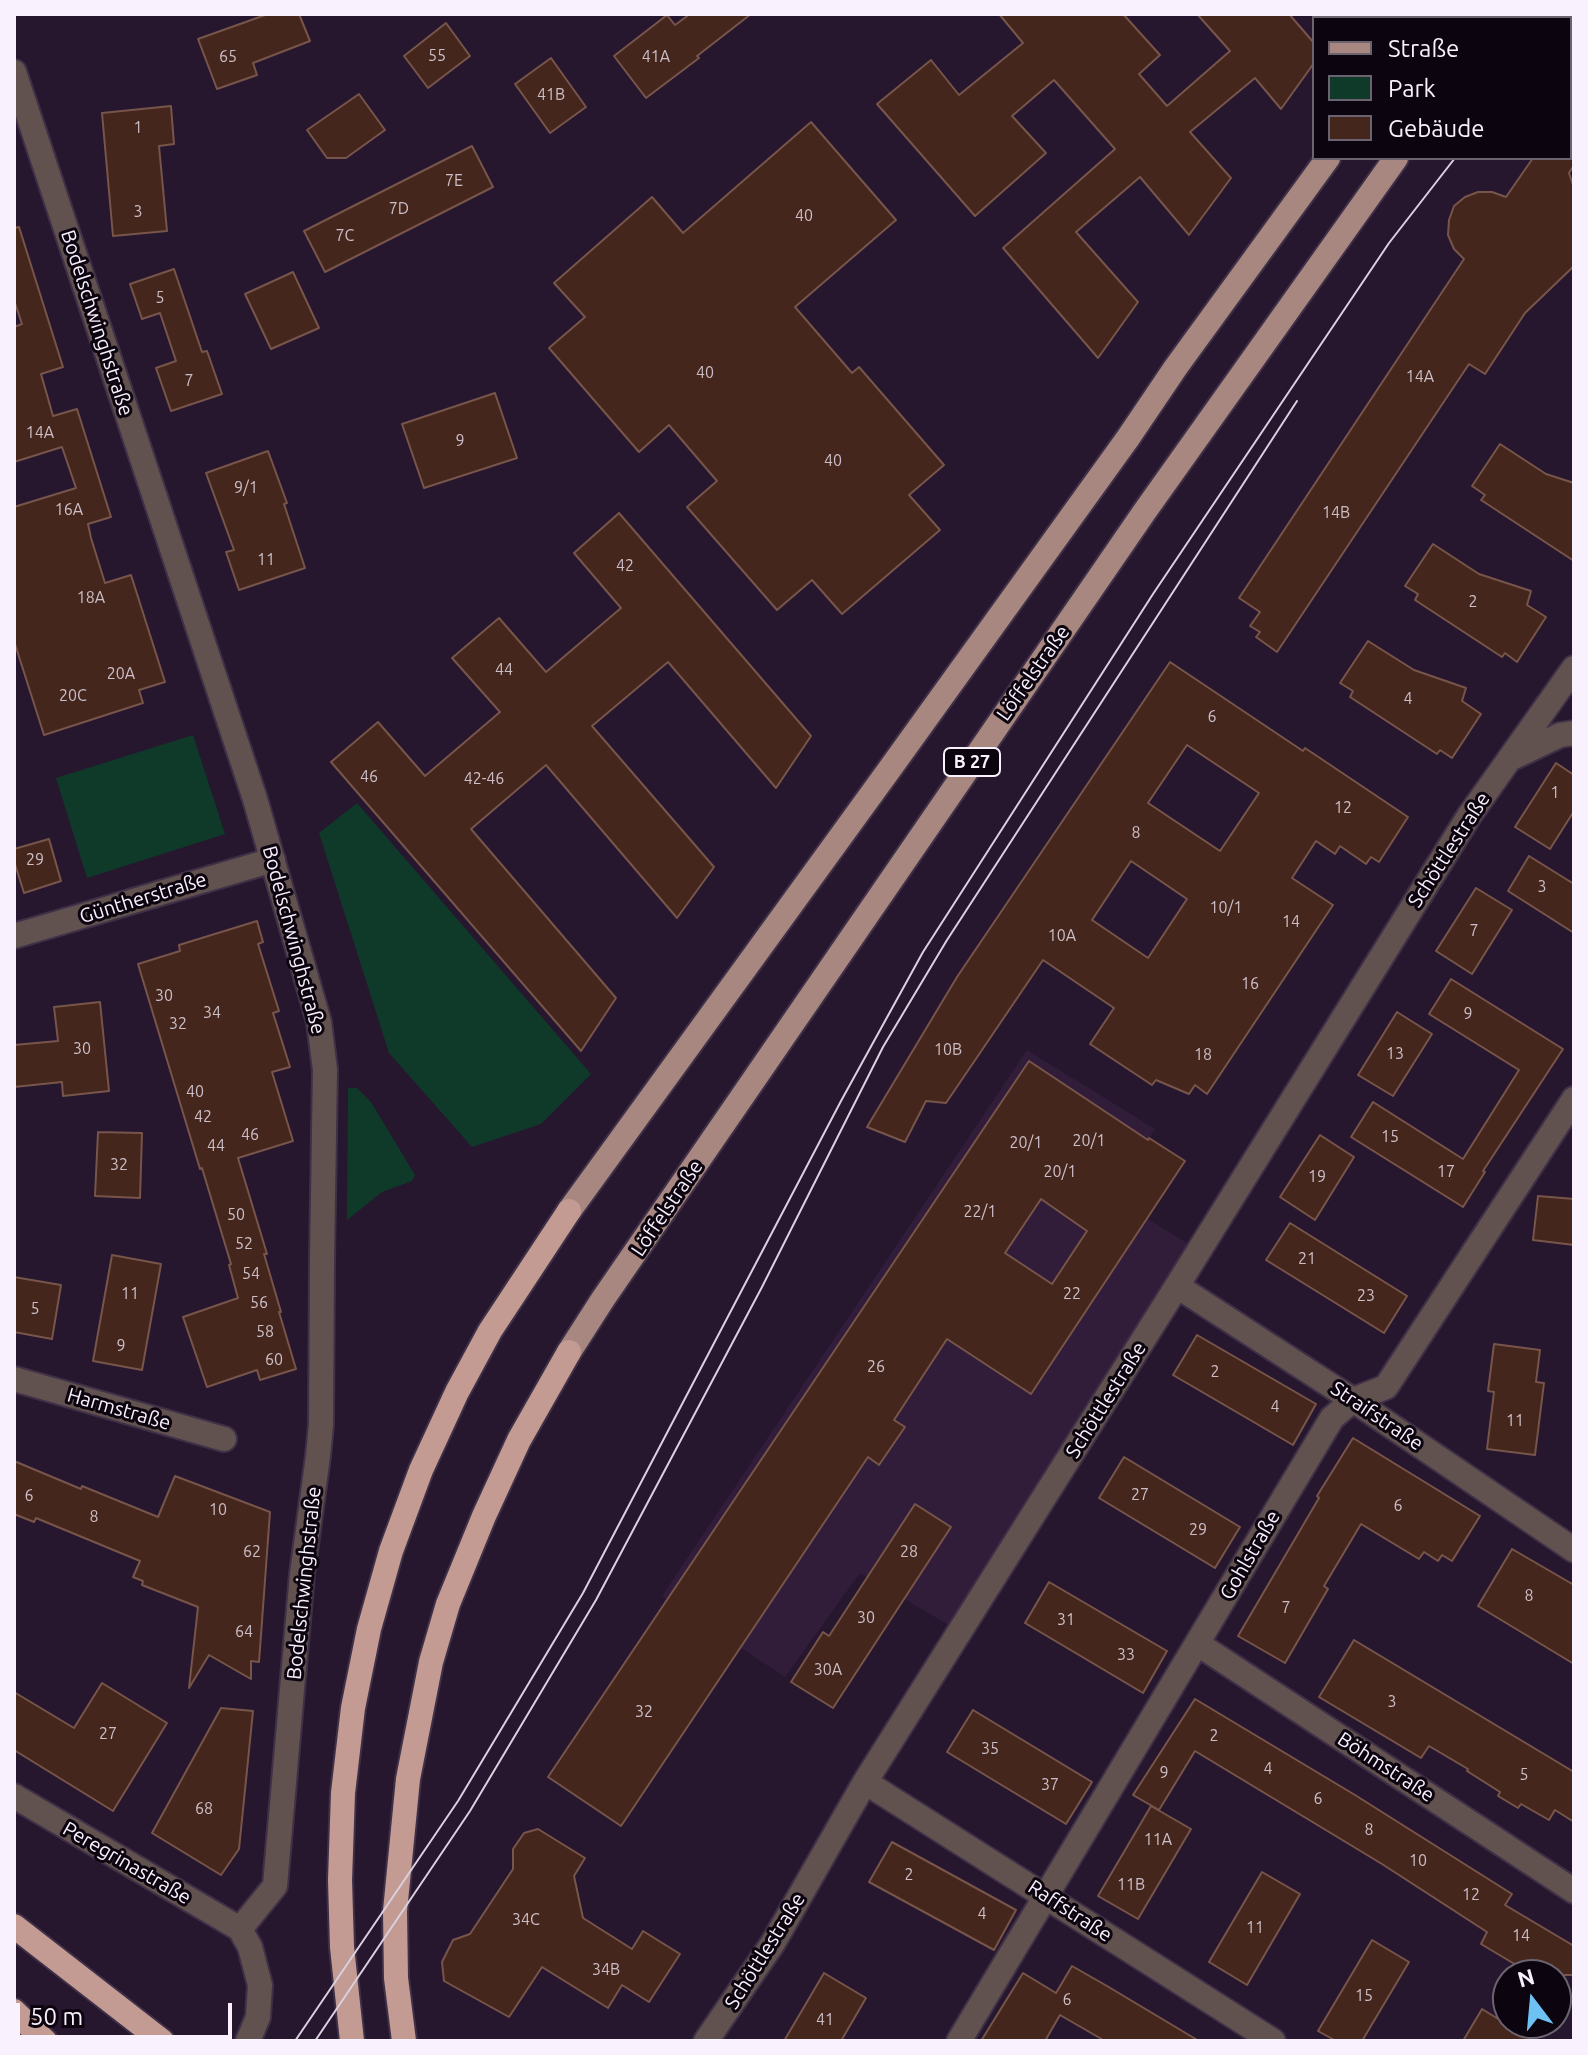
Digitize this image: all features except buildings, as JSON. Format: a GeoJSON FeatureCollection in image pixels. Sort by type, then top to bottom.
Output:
{"type":"FeatureCollection","features":[{"type":"Feature","properties":{"kind":"highway"},"geometry":{"type":"LineString","coordinates":[[352,2041],[342,1947],[340,1880],[343,1793],[353,1708],[369,1629],[391,1551],[421,1470],[457,1392],[490,1331],[569,1211]]}},
{"type":"Feature","properties":{"kind":"highway"},"geometry":{"type":"LineString","coordinates":[[404,2041],[396,1978],[395,1911],[408,1779],[431,1662],[448,1604],[484,1516],[519,1440],[569,1352]]}},
{"type":"Feature","properties":{"kind":"highway"},"geometry":{"type":"LineString","coordinates":[[14,1926],[162,2041]]}},
{"type":"Feature","properties":{"kind":"highway"},"geometry":{"type":"LineString","coordinates":[[14,2011],[45,2041]]}},
{"type":"Feature","properties":{"kind":"main road"},"geometry":{"type":"LineString","coordinates":[[569,1211],[1327,160]]}},
{"type":"Feature","properties":{"kind":"main road","name":"Löffelstraße"},"geometry":{"type":"LineString","coordinates":[[569,1352],[1119,549],[1395,160]]}},
{"type":"Feature","properties":{"kind":"street","name":"Bodelschwinghstraße"},"geometry":{"type":"LineString","coordinates":[[14,72],[255,799],[319,1022],[325,1070],[321,1425],[302,1574],[275,1886],[240,1929]]}},
{"type":"Feature","properties":{"kind":"street","name":"Schöttlestraße"},"geometry":{"type":"LineString","coordinates":[[706,2041],[773,1943],[865,1782],[1469,816],[1574,668]]}},
{"type":"Feature","properties":{"kind":"street","name":"Schöttlestraße"},"geometry":{"type":"LineString","coordinates":[[1508,760],[1560,735],[1574,733]]}},
{"type":"Feature","properties":{"kind":"street","name":"Güntherstraße"},"geometry":{"type":"LineString","coordinates":[[14,936],[273,860]]}},
{"type":"Feature","properties":{"kind":"street","name":"Gohlstraße"},"geometry":{"type":"LineString","coordinates":[[959,2041],[1332,1418],[1353,1400],[1386,1387],[1574,1099]]}},
{"type":"Feature","properties":{"kind":"street","name":"Straifstraße"},"geometry":{"type":"LineString","coordinates":[[1177,1286],[1353,1400],[1574,1550]]}},
{"type":"Feature","properties":{"kind":"street","name":"Harmstraße"},"geometry":{"type":"LineString","coordinates":[[14,1379],[224,1439]]}},
{"type":"Feature","properties":{"kind":"street","name":"Böhmstraße"},"geometry":{"type":"LineString","coordinates":[[1198,1644],[1574,1891]]}},
{"type":"Feature","properties":{"kind":"street","name":"Raffstraße"},"geometry":{"type":"LineString","coordinates":[[865,1782],[1273,2041]]}},
{"type":"Feature","properties":{"kind":"street","name":"Peregrinastraße"},"geometry":{"type":"LineString","coordinates":[[14,1796],[240,1929]]}},
{"type":"Feature","properties":{"kind":"street"},"geometry":{"type":"LineString","coordinates":[[240,1929],[250,1947],[260,1985],[258,2017],[248,2041]]}},
{"type":"Feature","properties":{"kind":"shaded area"},"geometry":{"type":"Polygon","coordinates":[[[1027,1050],[1155,1129],[1111,1196],[1203,1253],[964,1634],[860,1573],[785,1677],[662,1596],[1027,1050]]]}},
{"type":"Feature","properties":{"kind":"green space"},"geometry":{"type":"Polygon","coordinates":[[[193,735],[225,834],[87,878],[56,778],[193,735]]]}},
{"type":"Feature","properties":{"kind":"green space"},"geometry":{"type":"Polygon","coordinates":[[[357,803],[591,1074],[541,1124],[472,1147],[389,1053],[319,833],[357,803]]]}},
{"type":"Feature","properties":{"kind":"green space"},"geometry":{"type":"Polygon","coordinates":[[[348,1088],[357,1088],[371,1102],[415,1175],[412,1181],[382,1192],[347,1220],[348,1088]]]}},
{"type":"Feature","properties":{"kind":"tram line"},"geometry":{"type":"LineString","coordinates":[[295,2041],[458,1801],[583,1593],[841,1101],[923,952],[1153,594],[1389,243],[1453,160]]}},
{"type":"Feature","properties":{"kind":"tram line"},"geometry":{"type":"LineString","coordinates":[[315,2041],[470,1811],[596,1600],[762,1287],[883,1047],[947,940],[1297,401]]}}]}
